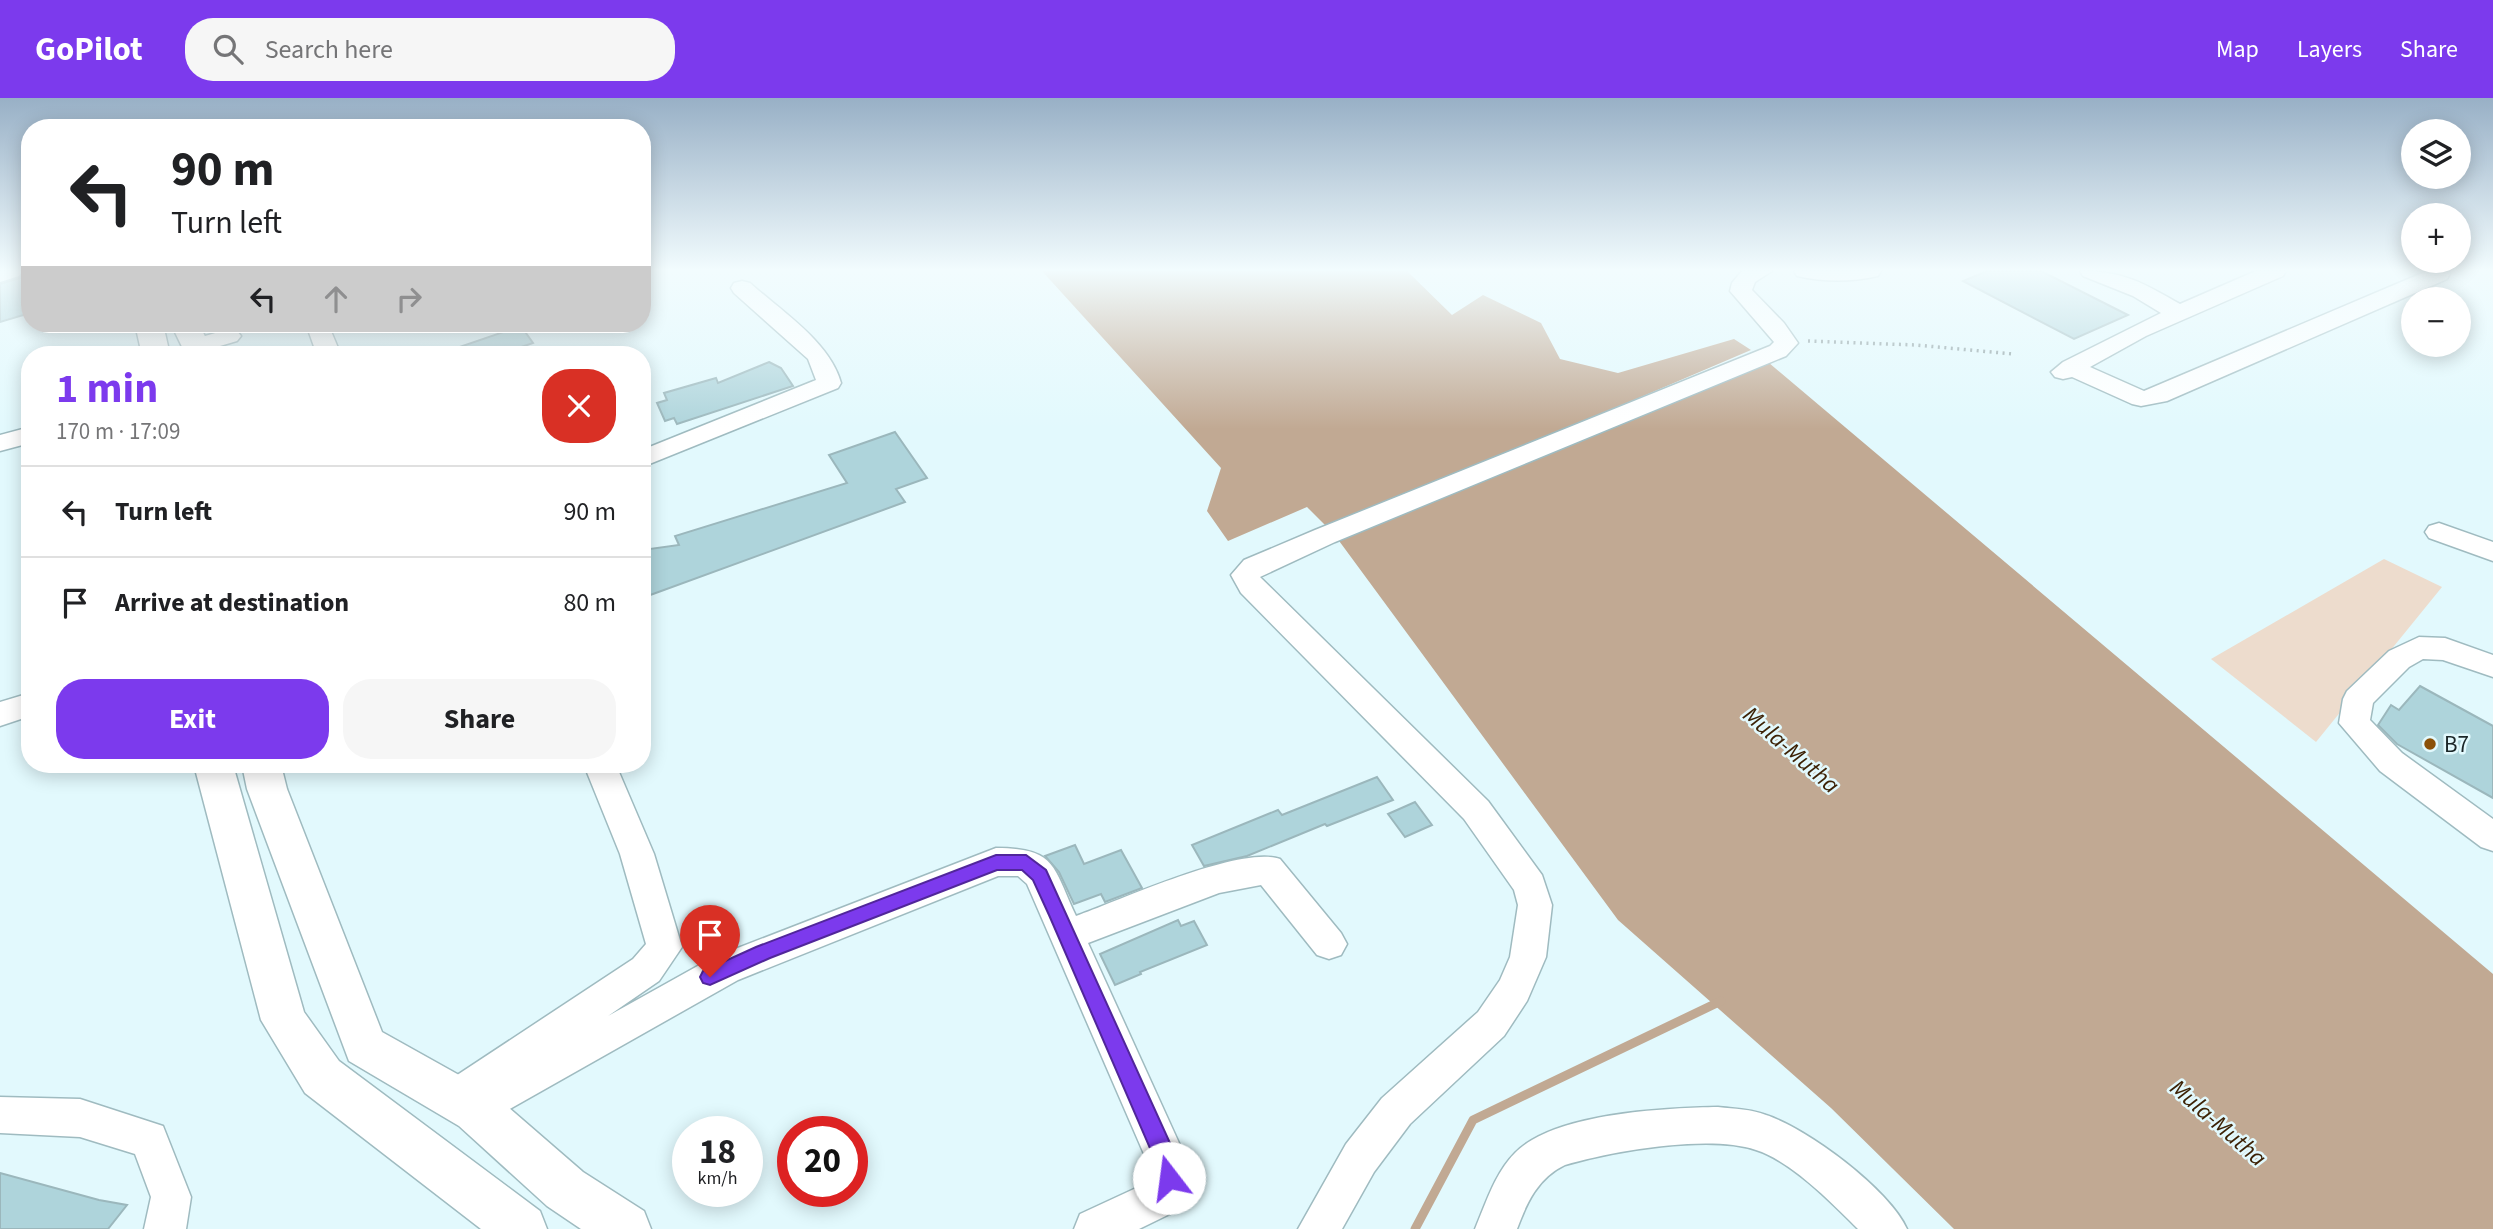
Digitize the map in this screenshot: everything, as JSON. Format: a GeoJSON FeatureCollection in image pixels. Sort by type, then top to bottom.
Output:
{"type":"FeatureCollection","features":[{"type":"Feature","properties":{"kind":"main road"},"geometry":{"type":"LineString","coordinates":[[214,773],[284,1020],[322,1077],[522,1229]]}},
{"type":"Feature","properties":{"kind":"main road"},"geometry":{"type":"LineString","coordinates":[[263,773],[365,1046],[466,1104],[565,1189],[626,1229]]}},
{"type":"Feature","properties":{"kind":"street"},"geometry":{"type":"LineString","coordinates":[[651,455],[830,383],[825,367],[816,354],[782,324]]}},
{"type":"Feature","properties":{"kind":"street"},"geometry":{"type":"LineString","coordinates":[[1319,1229],[1360,1158],[1396,1111],[1491,1024],[1514,990],[1528,957],[1535,905],[1530,886],[1476,810],[1251,586],[1245,575],[1254,567],[1777,350],[1776,328],[1772,324]]}},
{"type":"Feature","properties":{"kind":"street"},"geometry":{"type":"LineString","coordinates":[[2157,324],[2067,369],[2141,399],[2158,396],[2324,324]]}},
{"type":"Feature","properties":{"kind":"street"},"geometry":{"type":"LineString","coordinates":[[193,342],[229,338]]}},
{"type":"Feature","properties":{"kind":"street"},"geometry":{"type":"LineString","coordinates":[[0,443],[21,437]]}},
{"type":"Feature","properties":{"kind":"street"},"geometry":{"type":"LineString","coordinates":[[2439,531],[2493,552]]}},
{"type":"Feature","properties":{"kind":"street"},"geometry":{"type":"LineString","coordinates":[[2493,666],[2445,649],[2419,648],[2399,659],[2358,699],[2354,723],[2392,762],[2493,837]]}},
{"type":"Feature","properties":{"kind":"street"},"geometry":{"type":"LineString","coordinates":[[0,700],[21,694]]}},
{"type":"Feature","properties":{"kind":"street"},"geometry":{"type":"LineString","coordinates":[[0,714],[21,707]]}},
{"type":"Feature","properties":{"kind":"street"},"geometry":{"type":"LineString","coordinates":[[466,1104],[646,970],[664,947],[656,906],[632,834],[604,773]]}},
{"type":"Feature","properties":{"kind":"street"},"geometry":{"type":"LineString","coordinates":[[466,1104],[725,969],[996,862],[1026,862],[1040,875],[1164,1154],[1169,1178],[1162,1197],[1095,1229]]}},
{"type":"Feature","properties":{"kind":"street"},"geometry":{"type":"LineString","coordinates":[[1067,935],[1217,879],[1268,869],[1329,944]]}},
{"type":"Feature","properties":{"kind":"street"},"geometry":{"type":"LineString","coordinates":[[0,1115],[80,1118],[149,1139],[171,1197],[165,1229]]}},
{"type":"Feature","properties":{"kind":"street"},"geometry":{"type":"LineString","coordinates":[[1496,1229],[1516,1182],[1540,1157],[1575,1142],[1720,1124],[1763,1132],[1801,1153],[1886,1229]]}},
{"type":"Feature","properties":{"kind":"path"},"geometry":{"type":"LineString","coordinates":[[1777,350],[1825,341],[2013,354]]}},
{"type":"Feature","properties":{"kind":"shaded area"},"geometry":{"type":"Polygon","coordinates":[[[2384,559],[2442,587],[2316,742],[2211,659],[2384,559]]]}},
{"type":"Feature","properties":{"kind":"water"},"geometry":{"type":"Polygon","coordinates":[[[1090,324],[1541,324],[1560,359],[1618,373],[1734,339],[1751,350],[1330,530],[1307,507],[1228,541],[1207,511],[1221,468],[1090,324]]]}},
{"type":"Feature","properties":{"kind":"water","name":"Mula-Mutha"},"geometry":{"type":"Polygon","coordinates":[[[1762,357],[2493,974],[2493,1229],[1954,1229],[1831,1108],[1618,920],[1334,534],[1762,357]]]}},
{"type":"Feature","properties":{"kind":"building"},"geometry":{"type":"Polygon","coordinates":[[[2045,324],[2108,324],[2074,339],[2045,324]]]}},
{"type":"Feature","properties":{"kind":"building"},"geometry":{"type":"Polygon","coordinates":[[[501,333],[526,333],[533,343],[524,346],[463,346],[501,333]]]}},
{"type":"Feature","properties":{"kind":"building"},"geometry":{"type":"Polygon","coordinates":[[[769,362],[781,368],[793,386],[677,424],[674,418],[665,421],[657,403],[667,400],[664,393],[716,378],[718,383],[769,362]]]}},
{"type":"Feature","properties":{"kind":"building"},"geometry":{"type":"Polygon","coordinates":[[[895,432],[927,478],[896,489],[905,502],[651,595],[651,549],[679,545],[675,536],[847,483],[829,455],[895,432]]]}},
{"type":"Feature","properties":{"kind":"building","name":"B7"},"geometry":{"type":"Polygon","coordinates":[[[2420,686],[2493,726],[2493,798],[2397,744],[2378,725],[2391,705],[2399,710],[2420,686]]]}},
{"type":"Feature","properties":{"kind":"building"},"geometry":{"type":"Polygon","coordinates":[[[1377,777],[1393,800],[1247,856],[1204,866],[1192,845],[1278,810],[1282,815],[1377,777]]]}},
{"type":"Feature","properties":{"kind":"building"},"geometry":{"type":"Polygon","coordinates":[[[1415,802],[1432,825],[1405,837],[1388,814],[1415,802]]]}},
{"type":"Feature","properties":{"kind":"building"},"geometry":{"type":"Polygon","coordinates":[[[1075,845],[1084,864],[1121,850],[1142,888],[1105,902],[1101,894],[1074,904],[1059,872],[1045,856],[1075,845]]]}},
{"type":"Feature","properties":{"kind":"building"},"geometry":{"type":"Polygon","coordinates":[[[1178,920],[1181,926],[1194,921],[1207,945],[1115,985],[1100,954],[1178,920]]]}},
{"type":"Feature","properties":{"kind":"building"},"geometry":{"type":"Polygon","coordinates":[[[0,1173],[127,1205],[108,1229],[0,1229],[0,1173]]]}},
{"type":"Feature","properties":{"kind":"waterway"},"geometry":{"type":"LineString","coordinates":[[1415,1229],[1473,1120],[1721,1001]]}},
{"type":"Feature","properties":{"kind":"place","name":"B7"},"geometry":{"type":"Point","coordinates":[2430,744]}},
{"type":"Feature","properties":{"kind":"route"},"geometry":{"type":"LineString","coordinates":[[710,977],[763,953],[996,862],[1026,862],[1040,875],[1164,1154],[1169,1178]]}}]}
